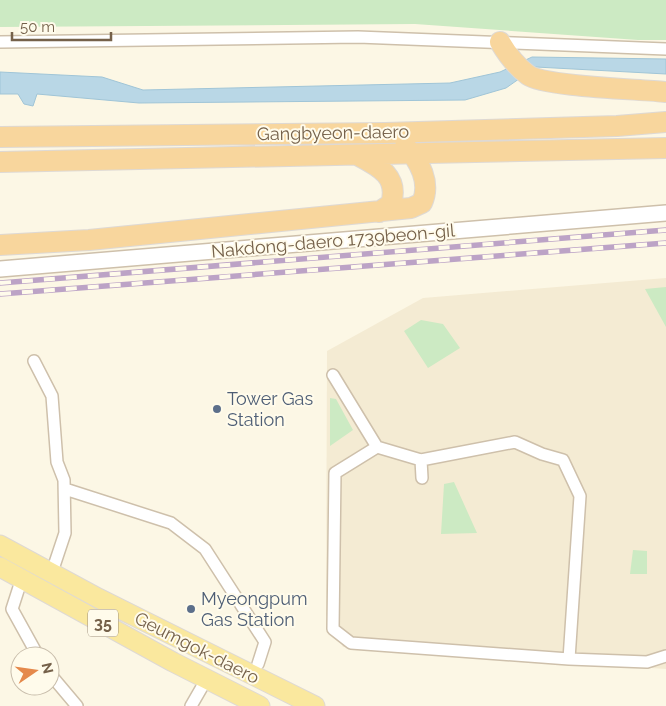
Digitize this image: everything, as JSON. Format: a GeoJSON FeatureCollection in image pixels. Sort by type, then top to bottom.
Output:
{"type":"FeatureCollection","features":[{"type":"Feature","properties":{"kind":"highway"},"geometry":{"type":"LineString","coordinates":[[504,49],[529,76],[549,82],[666,92]]}},
{"type":"Feature","properties":{"kind":"highway","name":"Gangbyeon-daero"},"geometry":{"type":"LineString","coordinates":[[0,137],[385,133],[617,126],[666,122]]}},
{"type":"Feature","properties":{"kind":"highway"},"geometry":{"type":"LineString","coordinates":[[0,245],[89,240],[411,208],[422,203],[426,194],[425,182],[414,154],[385,133]]}},
{"type":"Feature","properties":{"kind":"highway","name":"Gangbyeon-daero"},"geometry":{"type":"LineString","coordinates":[[6,164],[666,148]]}},
{"type":"Feature","properties":{"kind":"highway"},"geometry":{"type":"LineString","coordinates":[[358,156],[383,169],[392,181],[393,195],[391,204],[379,212]]}},
{"type":"Feature","properties":{"kind":"main road","name":"Geumgok-daero"},"geometry":{"type":"LineString","coordinates":[[0,545],[98,598],[315,706]]}},
{"type":"Feature","properties":{"kind":"main road","name":"Geumgok-daero"},"geometry":{"type":"LineString","coordinates":[[0,567],[206,680],[260,706]]}},
{"type":"Feature","properties":{"kind":"main road"},"geometry":{"type":"LineString","coordinates":[[206,680],[210,665],[216,658]]}},
{"type":"Feature","properties":{"kind":"street"},"geometry":{"type":"LineString","coordinates":[[0,42],[358,37],[504,49],[666,49]]}},
{"type":"Feature","properties":{"kind":"street","name":"Nakdong-daero 1739beon-gil"},"geometry":{"type":"LineString","coordinates":[[0,269],[666,213]]}},
{"type":"Feature","properties":{"kind":"street"},"geometry":{"type":"LineString","coordinates":[[34,361],[52,396],[57,462],[64,480],[65,489],[66,532],[52,572]]}},
{"type":"Feature","properties":{"kind":"street"},"geometry":{"type":"LineString","coordinates":[[333,375],[378,447],[421,460],[515,442],[542,454],[563,460],[580,496],[570,659]]}},
{"type":"Feature","properties":{"kind":"street"},"geometry":{"type":"LineString","coordinates":[[378,447],[335,473],[333,629],[351,643],[570,659],[647,662],[666,656]]}},
{"type":"Feature","properties":{"kind":"street"},"geometry":{"type":"LineString","coordinates":[[421,460],[422,478]]}},
{"type":"Feature","properties":{"kind":"street"},"geometry":{"type":"LineString","coordinates":[[65,489],[171,523],[205,549],[265,642],[258,664]]}},
{"type":"Feature","properties":{"kind":"street"},"geometry":{"type":"LineString","coordinates":[[22,578],[12,609],[32,646]]}},
{"type":"Feature","properties":{"kind":"street"},"geometry":{"type":"LineString","coordinates":[[192,706],[206,680]]}},
{"type":"Feature","properties":{"kind":"street"},"geometry":{"type":"LineString","coordinates":[[60,686],[77,706]]}},
{"type":"Feature","properties":{"kind":"shaded area"},"geometry":{"type":"Polygon","coordinates":[[[666,278],[666,669],[343,647],[326,615],[327,351],[423,298],[666,278]]]}},
{"type":"Feature","properties":{"kind":"green space"},"geometry":{"type":"Polygon","coordinates":[[[0,0],[666,0],[666,40],[638,40],[415,24],[0,27],[0,0]]]}},
{"type":"Feature","properties":{"kind":"green space"},"geometry":{"type":"Polygon","coordinates":[[[666,287],[666,327],[645,289],[666,287]]]}},
{"type":"Feature","properties":{"kind":"green space"},"geometry":{"type":"Polygon","coordinates":[[[421,320],[443,324],[460,348],[428,368],[404,331],[421,320]]]}},
{"type":"Feature","properties":{"kind":"green space"},"geometry":{"type":"Polygon","coordinates":[[[330,398],[336,399],[353,430],[330,446],[330,398]]]}},
{"type":"Feature","properties":{"kind":"green space"},"geometry":{"type":"Polygon","coordinates":[[[454,482],[477,533],[441,534],[444,484],[454,482]]]}},
{"type":"Feature","properties":{"kind":"green space"},"geometry":{"type":"Polygon","coordinates":[[[633,550],[647,551],[647,574],[630,574],[633,550]]]}},
{"type":"Feature","properties":{"kind":"water"},"geometry":{"type":"Polygon","coordinates":[[[532,57],[666,59],[666,74],[536,67],[506,88],[465,100],[139,103],[37,94],[33,106],[24,104],[18,94],[0,94],[0,72],[102,77],[143,90],[450,83],[500,72],[532,57]]]}},
{"type":"Feature","properties":{"kind":"railway"},"geometry":{"type":"LineString","coordinates":[[0,283],[666,230]]}},
{"type":"Feature","properties":{"kind":"railway"},"geometry":{"type":"LineString","coordinates":[[0,294],[666,243]]}},
{"type":"Feature","properties":{"kind":"place","name":"Tower Gas Station"},"geometry":{"type":"Point","coordinates":[217,409]}},
{"type":"Feature","properties":{"kind":"place","name":"Myeongpum Gas Station"},"geometry":{"type":"Point","coordinates":[191,609]}}]}
